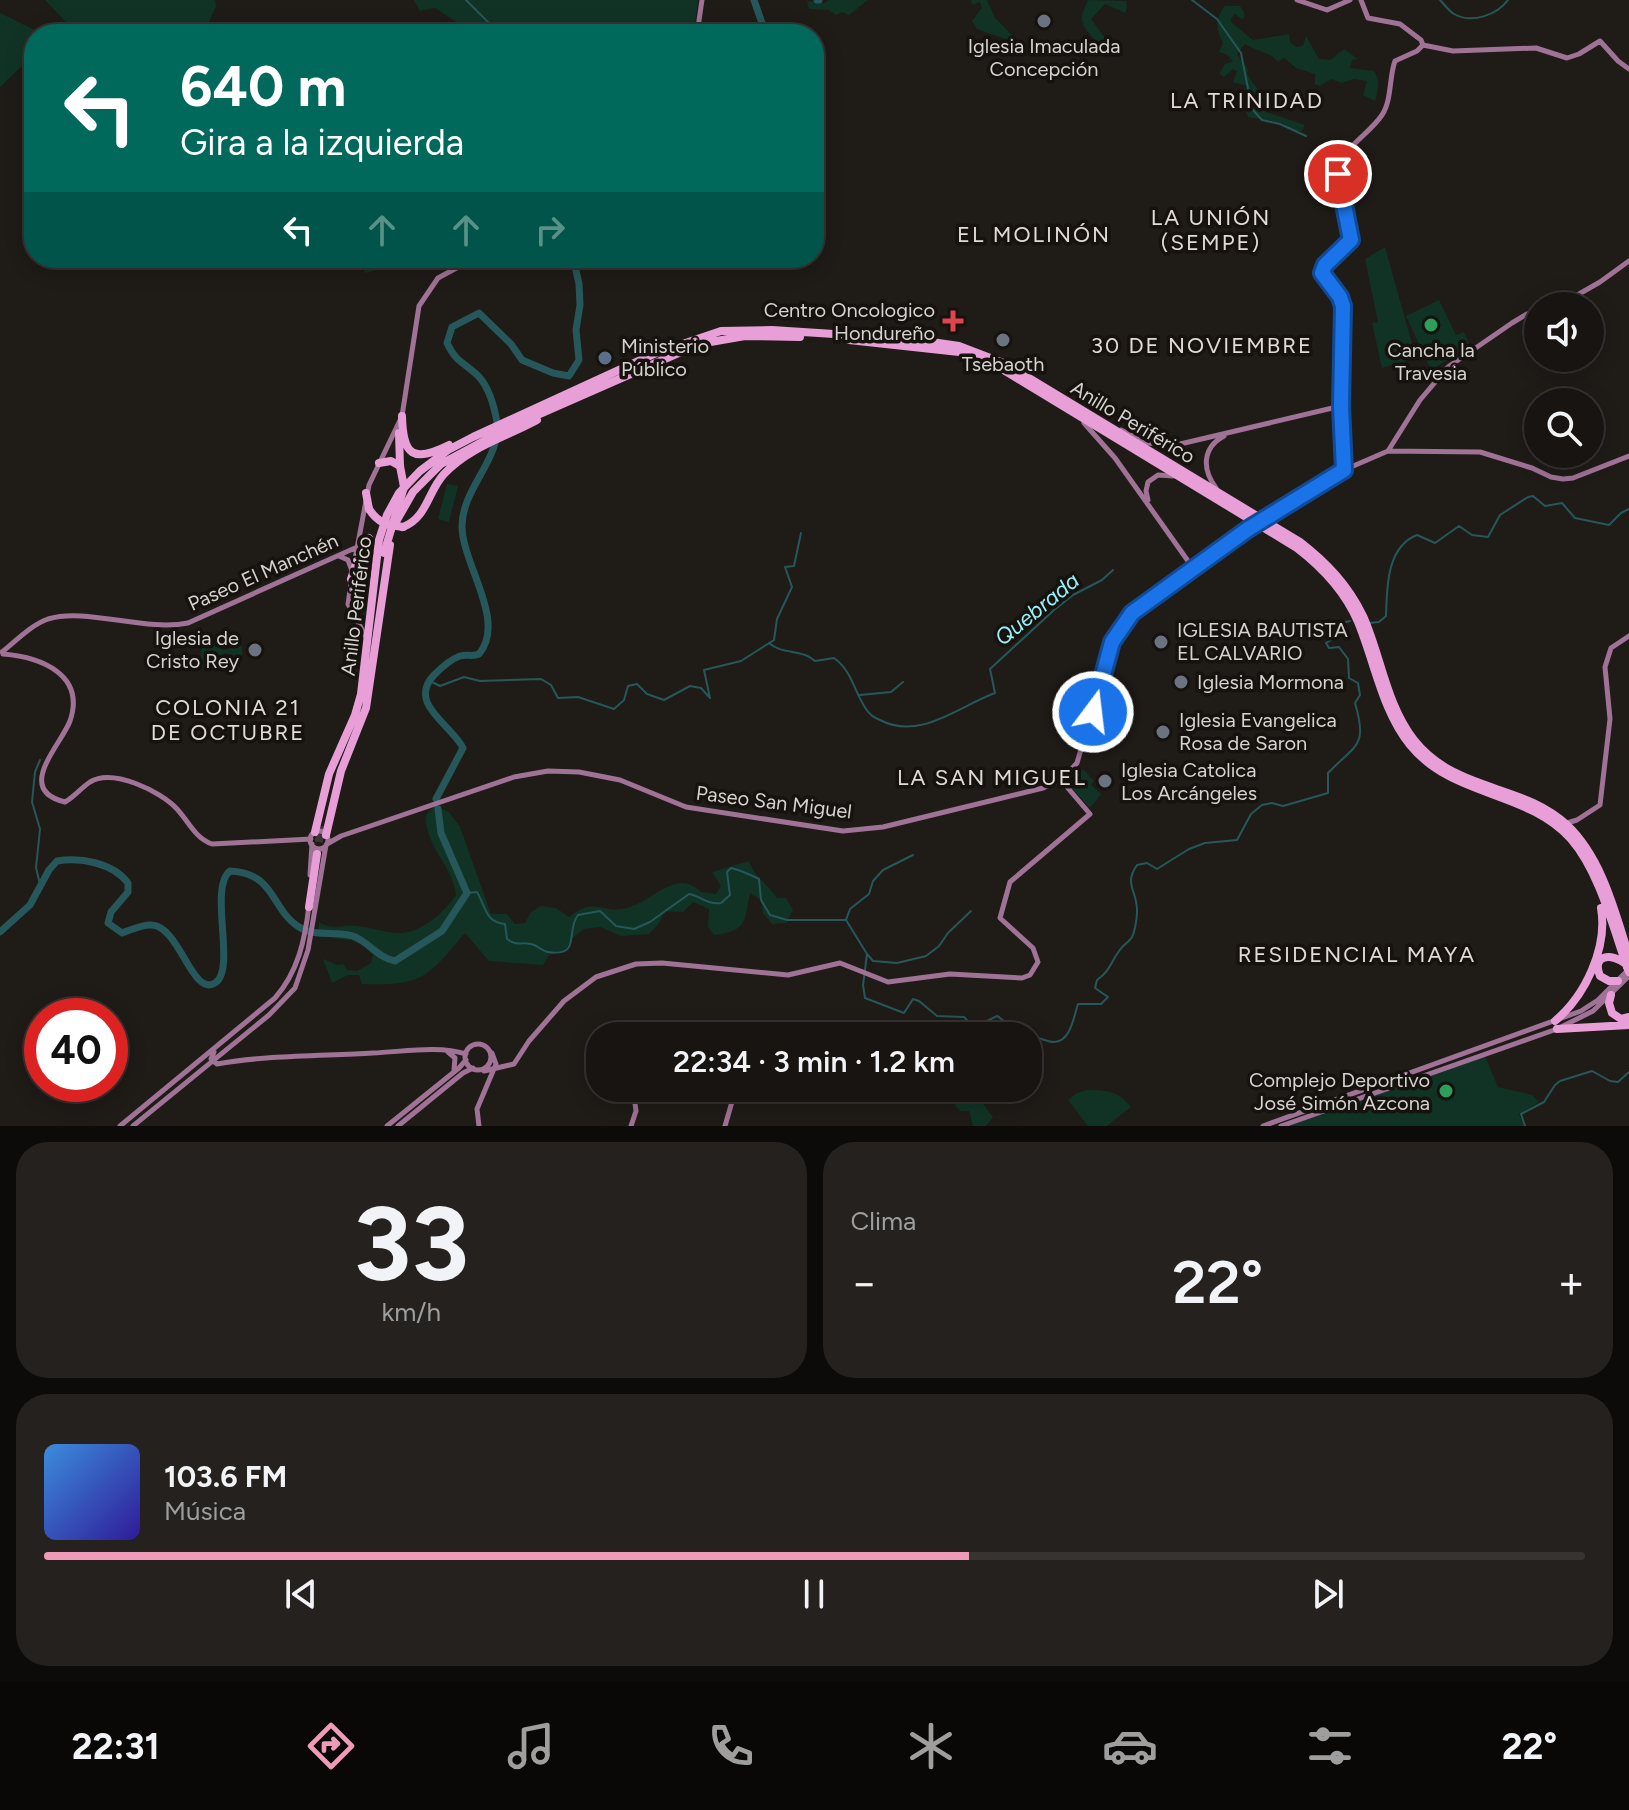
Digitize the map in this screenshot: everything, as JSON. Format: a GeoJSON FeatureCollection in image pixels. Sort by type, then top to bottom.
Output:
{"type":"FeatureCollection","features":[{"type":"Feature","properties":{"kind":"highway","name":"Anillo Periférico"},"geometry":{"type":"LineString","coordinates":[[511,426],[677,344],[721,331],[749,329],[909,339],[959,346],[1006,364],[1300,542],[1331,568],[1363,618],[1403,723],[1429,756],[1459,777],[1531,803],[1565,824],[1576,835],[1598,868],[1628,967]]}},
{"type":"Feature","properties":{"kind":"highway","name":"Anillo Periférico"},"geometry":{"type":"LineString","coordinates":[[321,840],[341,771],[366,708],[382,586],[395,525],[413,492],[441,464],[511,426],[677,352],[719,339],[745,336],[856,341],[959,352],[1002,369],[1297,548],[1326,572],[1347,600],[1390,712],[1414,750],[1449,779],[1528,809],[1557,826],[1582,855],[1628,967]]}},
{"type":"Feature","properties":{"kind":"highway"},"geometry":{"type":"LineString","coordinates":[[382,586],[384,553],[404,487],[398,438],[402,416]]}},
{"type":"Feature","properties":{"kind":"highway"},"geometry":{"type":"LineString","coordinates":[[402,416],[404,442],[408,450],[416,455],[429,455],[468,439]]}},
{"type":"Feature","properties":{"kind":"highway"},"geometry":{"type":"LineString","coordinates":[[366,493],[373,516],[386,525],[403,527],[414,522],[447,470],[487,437]]}},
{"type":"Feature","properties":{"kind":"highway","name":"Anillo Periférico"},"geometry":{"type":"LineString","coordinates":[[321,840],[329,774],[361,694],[379,540],[391,504],[420,471],[468,439],[487,437]]}},
{"type":"Feature","properties":{"kind":"highway"},"geometry":{"type":"LineString","coordinates":[[379,463],[391,461],[400,466]]}},
{"type":"Feature","properties":{"kind":"highway"},"geometry":{"type":"LineString","coordinates":[[352,576],[361,550],[372,537],[356,547]]}},
{"type":"Feature","properties":{"kind":"highway"},"geometry":{"type":"LineString","coordinates":[[312,910],[321,840]]}},
{"type":"Feature","properties":{"kind":"highway"},"geometry":{"type":"LineString","coordinates":[[1556,1025],[1577,999],[1598,952],[1603,918],[1598,888]]}},
{"type":"Feature","properties":{"kind":"highway"},"geometry":{"type":"LineString","coordinates":[[1618,981],[1609,981],[1600,976],[1600,962],[1612,956],[1628,967]]}},
{"type":"Feature","properties":{"kind":"highway"},"geometry":{"type":"LineString","coordinates":[[1611,995],[1609,1003],[1612,1013],[1621,1019],[1629,1017]]}},
{"type":"Feature","properties":{"kind":"highway"},"geometry":{"type":"LineString","coordinates":[[1556,1025],[1629,1025]]}},
{"type":"Feature","properties":{"kind":"street"},"geometry":{"type":"LineString","coordinates":[[698,24],[702,0]]}},
{"type":"Feature","properties":{"kind":"street"},"geometry":{"type":"LineString","coordinates":[[1297,0],[1332,10],[1350,0]]}},
{"type":"Feature","properties":{"kind":"street"},"geometry":{"type":"LineString","coordinates":[[1361,0],[1368,18],[1400,24],[1423,45]]}},
{"type":"Feature","properties":{"kind":"street"},"geometry":{"type":"LineString","coordinates":[[1423,45],[1453,51],[1536,48],[1567,58],[1598,41],[1604,43],[1629,69]]}},
{"type":"Feature","properties":{"kind":"street"},"geometry":{"type":"LineString","coordinates":[[1344,470],[1341,406],[1343,306],[1322,273],[1325,265],[1351,240],[1338,174],[1339,165],[1346,151],[1383,114],[1395,61],[1423,45]]}},
{"type":"Feature","properties":{"kind":"street"},"geometry":{"type":"LineString","coordinates":[[1584,292],[1629,261]]}},
{"type":"Feature","properties":{"kind":"street"},"geometry":{"type":"LineString","coordinates":[[367,642],[347,599],[366,493],[402,416],[419,306],[438,278],[456,268]]}},
{"type":"Feature","properties":{"kind":"street"},"geometry":{"type":"LineString","coordinates":[[1388,451],[1420,400],[1448,367],[1524,316]]}},
{"type":"Feature","properties":{"kind":"street"},"geometry":{"type":"LineString","coordinates":[[1090,414],[1147,443],[1176,445],[1341,406]]}},
{"type":"Feature","properties":{"kind":"street"},"geometry":{"type":"LineString","coordinates":[[1072,411],[1108,450],[1193,568]]}},
{"type":"Feature","properties":{"kind":"street"},"geometry":{"type":"LineString","coordinates":[[1222,495],[1208,476],[1206,456],[1217,440],[1232,432]]}},
{"type":"Feature","properties":{"kind":"street"},"geometry":{"type":"LineString","coordinates":[[398,1126],[463,1073],[510,1066],[564,1001],[596,977],[636,964],[662,963],[788,975],[840,963],[888,982],[950,974],[1026,977],[1036,967],[1037,957],[1033,948],[1000,918],[1007,890],[1016,877],[1090,814],[1061,780],[1077,763],[1112,642],[1118,629],[1141,606],[1275,512],[1344,470],[1388,451],[1480,452],[1563,479],[1629,456]]}},
{"type":"Feature","properties":{"kind":"street"},"geometry":{"type":"LineString","coordinates":[[1153,512],[1147,498],[1148,482],[1163,474],[1181,478]]}},
{"type":"Feature","properties":{"kind":"street","name":"Paseo El Manchén"},"geometry":{"type":"LineString","coordinates":[[1,654],[50,618],[158,626],[188,623],[356,547]]}},
{"type":"Feature","properties":{"kind":"street"},"geometry":{"type":"LineString","coordinates":[[341,554],[349,553],[354,560]]}},
{"type":"Feature","properties":{"kind":"street"},"geometry":{"type":"LineString","coordinates":[[341,554],[348,560],[352,576]]}},
{"type":"Feature","properties":{"kind":"street"},"geometry":{"type":"LineString","coordinates":[[353,613],[361,615],[371,612]]}},
{"type":"Feature","properties":{"kind":"street"},"geometry":{"type":"LineString","coordinates":[[1565,824],[1600,805],[1610,719],[1605,667],[1611,648],[1629,636]]}},
{"type":"Feature","properties":{"kind":"street"},"geometry":{"type":"LineString","coordinates":[[1,654],[20,656],[16,647],[19,638]]}},
{"type":"Feature","properties":{"kind":"street","name":"Paseo San Miguel"},"geometry":{"type":"LineString","coordinates":[[20,656],[60,672],[71,693],[69,722],[48,754],[44,767],[44,784],[51,797],[65,802],[90,782],[107,778],[131,782],[157,792],[177,809],[199,837],[212,844],[288,838],[321,840],[341,836],[514,777],[548,771],[579,772],[620,780],[686,807],[843,831],[883,827],[1043,788],[1061,780]]}},
{"type":"Feature","properties":{"kind":"street"},"geometry":{"type":"LineString","coordinates":[[1576,835],[1577,820]]}},
{"type":"Feature","properties":{"kind":"street"},"geometry":{"type":"LineString","coordinates":[[133,1126],[285,1001],[295,988],[312,910]]}},
{"type":"Feature","properties":{"kind":"street"},"geometry":{"type":"LineString","coordinates":[[120,1126],[275,998],[285,987],[305,949]]}},
{"type":"Feature","properties":{"kind":"street"},"geometry":{"type":"LineString","coordinates":[[1263,1126],[1556,1025],[1590,1006],[1618,981],[1628,967]]}},
{"type":"Feature","properties":{"kind":"street"},"geometry":{"type":"LineString","coordinates":[[1281,1126],[1593,1011],[1611,995],[1628,967]]}},
{"type":"Feature","properties":{"kind":"street"},"geometry":{"type":"LineString","coordinates":[[212,1062],[212,1054],[221,1043]]}},
{"type":"Feature","properties":{"kind":"street"},"geometry":{"type":"LineString","coordinates":[[212,1062],[448,1051],[481,1044],[504,1063],[515,1061]]}},
{"type":"Feature","properties":{"kind":"street"},"geometry":{"type":"LineString","coordinates":[[387,1126],[451,1075],[472,1045]]}},
{"type":"Feature","properties":{"kind":"street"},"geometry":{"type":"LineString","coordinates":[[229,1048],[229,1056],[234,1061]]}},
{"type":"Feature","properties":{"kind":"street"},"geometry":{"type":"LineString","coordinates":[[448,1051],[466,1057],[489,1081]]}},
{"type":"Feature","properties":{"kind":"street"},"geometry":{"type":"LineString","coordinates":[[448,1051],[456,1061],[451,1075]]}},
{"type":"Feature","properties":{"kind":"street"},"geometry":{"type":"LineString","coordinates":[[479,1070],[490,1063],[490,1052]]}},
{"type":"Feature","properties":{"kind":"street"},"geometry":{"type":"LineString","coordinates":[[479,1126],[477,1109],[495,1070],[495,1058]]}},
{"type":"Feature","properties":{"kind":"street"},"geometry":{"type":"LineString","coordinates":[[631,1126],[636,1111],[635,1102]]}},
{"type":"Feature","properties":{"kind":"street"},"geometry":{"type":"LineString","coordinates":[[725,1126],[732,1102]]}},
{"type":"Feature","properties":{"kind":"green space"},"geometry":{"type":"Polygon","coordinates":[[[45,0],[215,0],[216,6],[208,24],[68,24],[45,0]]]}},
{"type":"Feature","properties":{"kind":"green space"},"geometry":{"type":"Polygon","coordinates":[[[414,0],[698,0],[695,24],[459,24],[435,8],[420,11],[414,0]]]}},
{"type":"Feature","properties":{"kind":"green space"},"geometry":{"type":"Polygon","coordinates":[[[829,0],[868,0],[849,15],[809,9],[807,1],[825,3],[829,0]]]}},
{"type":"Feature","properties":{"kind":"green space"},"geometry":{"type":"Polygon","coordinates":[[[971,0],[987,0],[995,18],[1016,39],[1011,41],[977,29],[972,21],[982,8],[980,2],[972,5],[971,0]]]}},
{"type":"Feature","properties":{"kind":"green space"},"geometry":{"type":"Polygon","coordinates":[[[1088,0],[1126,1],[1125,13],[1105,4],[1091,19],[1111,46],[1109,50],[1092,37],[1083,24],[1082,15],[1088,0]]]}},
{"type":"Feature","properties":{"kind":"green space"},"geometry":{"type":"Polygon","coordinates":[[[1225,6],[1240,6],[1245,14],[1243,20],[1235,14],[1231,22],[1253,40],[1289,34],[1290,42],[1296,47],[1303,46],[1306,36],[1319,59],[1330,60],[1344,49],[1358,59],[1352,60],[1350,68],[1374,71],[1378,82],[1375,101],[1363,95],[1367,81],[1354,79],[1342,83],[1331,79],[1320,86],[1315,84],[1315,74],[1296,68],[1284,58],[1278,62],[1245,44],[1237,54],[1248,70],[1251,81],[1268,101],[1266,112],[1305,125],[1302,131],[1294,131],[1282,123],[1248,117],[1242,100],[1248,94],[1245,92],[1247,86],[1233,82],[1237,71],[1233,69],[1224,77],[1219,74],[1225,64],[1233,61],[1219,52],[1223,43],[1218,19],[1225,6]]]}},
{"type":"Feature","properties":{"kind":"green space"},"geometry":{"type":"Polygon","coordinates":[[[0,13],[24,25],[24,67],[0,87],[0,13]]]}},
{"type":"Feature","properties":{"kind":"green space"},"geometry":{"type":"Polygon","coordinates":[[[1385,247],[1416,358],[1382,368],[1372,323],[1378,322],[1365,259],[1385,247]]]}},
{"type":"Feature","properties":{"kind":"green space"},"geometry":{"type":"Polygon","coordinates":[[[363,268],[383,268],[365,273],[363,268]]]}},
{"type":"Feature","properties":{"kind":"green space","name":"Cancha la Travesia"},"geometry":{"type":"Polygon","coordinates":[[[1439,300],[1456,335],[1464,332],[1470,346],[1431,370],[1406,316],[1439,300]]]}},
{"type":"Feature","properties":{"kind":"green space"},"geometry":{"type":"Polygon","coordinates":[[[447,484],[458,486],[449,522],[438,519],[447,484]]]}},
{"type":"Feature","properties":{"kind":"green space"},"geometry":{"type":"Polygon","coordinates":[[[203,642],[224,650],[242,646],[242,660],[225,653],[204,669],[199,665],[203,642]]]}},
{"type":"Feature","properties":{"kind":"green space"},"geometry":{"type":"Polygon","coordinates":[[[1083,769],[1094,781],[1091,785],[1101,794],[1090,808],[1069,785],[1083,769]]]}},
{"type":"Feature","properties":{"kind":"green space"},"geometry":{"type":"Polygon","coordinates":[[[434,806],[449,812],[460,827],[491,914],[507,914],[515,924],[525,923],[531,912],[541,906],[556,908],[569,917],[591,906],[622,909],[681,883],[701,892],[716,894],[721,886],[712,872],[749,861],[754,872],[777,898],[786,898],[793,910],[786,923],[772,924],[763,913],[761,900],[750,893],[747,911],[739,928],[714,935],[708,927],[709,909],[693,902],[683,912],[664,911],[660,922],[649,934],[621,936],[600,927],[584,929],[571,939],[566,950],[549,955],[543,965],[489,961],[465,933],[432,969],[411,981],[362,984],[359,975],[348,975],[332,983],[323,959],[357,971],[371,963],[373,955],[358,943],[318,932],[319,922],[332,927],[356,926],[394,933],[408,932],[432,920],[456,895],[454,884],[427,827],[426,815],[434,806]]]}},
{"type":"Feature","properties":{"kind":"green space","name":"Complejo Deportivo José Simón Azcona"},"geometry":{"type":"Polygon","coordinates":[[[1485,1056],[1498,1087],[1532,1095],[1539,1102],[1519,1114],[1524,1126],[1287,1126],[1485,1056]]]}},
{"type":"Feature","properties":{"kind":"green space"},"geometry":{"type":"Polygon","coordinates":[[[1087,1090],[1112,1092],[1131,1107],[1107,1126],[1088,1126],[1068,1100],[1087,1090]]]}},
{"type":"Feature","properties":{"kind":"green space"},"geometry":{"type":"Polygon","coordinates":[[[956,1102],[985,1102],[983,1104],[993,1117],[986,1126],[973,1126],[969,1111],[961,1111],[955,1106],[956,1102]]]}},
{"type":"Feature","properties":{"kind":"waterway"},"geometry":{"type":"LineString","coordinates":[[466,0],[490,24]]}},
{"type":"Feature","properties":{"kind":"waterway"},"geometry":{"type":"LineString","coordinates":[[754,0],[761,24]]}},
{"type":"Feature","properties":{"kind":"waterway"},"geometry":{"type":"LineString","coordinates":[[1192,0],[1217,19],[1241,53],[1252,109],[1262,120],[1306,136]]}},
{"type":"Feature","properties":{"kind":"waterway"},"geometry":{"type":"LineString","coordinates":[[1440,0],[1454,14],[1468,18],[1491,14],[1508,0]]}},
{"type":"Feature","properties":{"kind":"waterway"},"geometry":{"type":"LineString","coordinates":[[436,799],[463,748],[428,705],[425,695],[427,685],[443,667],[463,655],[479,654],[486,641],[486,609],[462,526],[469,498],[489,458],[497,431],[495,411],[486,387],[456,357],[447,343],[452,327],[479,313],[511,344],[522,360],[569,376],[579,360],[576,330],[580,305],[575,268]]}},
{"type":"Feature","properties":{"kind":"waterway"},"geometry":{"type":"LineString","coordinates":[[1369,623],[1379,622],[1386,616],[1388,582],[1394,559],[1399,549],[1417,535],[1435,543],[1459,526],[1472,535],[1488,537],[1500,515],[1533,496],[1545,506],[1562,503],[1575,518],[1609,525],[1629,509]]}},
{"type":"Feature","properties":{"kind":"waterway","name":"Quebrada"},"geometry":{"type":"LineString","coordinates":[[430,681],[440,686],[464,677],[480,681],[541,679],[551,685],[558,698],[578,697],[614,709],[624,700],[628,686],[637,684],[647,694],[664,700],[690,686],[701,688],[710,698],[704,670],[741,661],[774,640],[777,619],[792,587],[785,567],[794,566],[801,533]]}},
{"type":"Feature","properties":{"kind":"waterway","name":"Quebrada"},"geometry":{"type":"LineString","coordinates":[[769,643],[815,661],[834,658],[845,669],[866,709],[875,718],[895,725],[924,724],[995,693],[990,669],[1054,610],[1113,570]]}},
{"type":"Feature","properties":{"kind":"waterway"},"geometry":{"type":"LineString","coordinates":[[1042,1039],[1060,1041],[1071,1027],[1078,1004],[1101,1004],[1108,997],[1095,988],[1097,980],[1108,970],[1133,934],[1137,905],[1131,878],[1137,865],[1147,863],[1157,869],[1205,843],[1237,840],[1251,814],[1262,805],[1272,803],[1283,806],[1328,793],[1328,773],[1352,750],[1360,737],[1355,703],[1360,695],[1358,683],[1349,678],[1348,659],[1339,647],[1329,648],[1326,643],[1336,637],[1342,623],[1350,621]]}},
{"type":"Feature","properties":{"kind":"waterway"},"geometry":{"type":"LineString","coordinates":[[860,695],[891,692],[903,682]]}},
{"type":"Feature","properties":{"kind":"waterway"},"geometry":{"type":"LineString","coordinates":[[40,760],[35,772],[32,802],[40,829],[36,868],[41,888]]}},
{"type":"Feature","properties":{"kind":"waterway"},"geometry":{"type":"LineString","coordinates":[[0,932],[30,905],[57,861],[96,863],[114,871],[128,883],[128,892],[111,912],[108,923],[122,933],[148,925],[162,929],[199,980],[207,985],[215,983],[224,962],[221,894],[230,871],[245,873],[265,885],[290,920],[299,927],[312,932],[353,936],[395,961],[442,931],[467,893],[441,833],[438,809]]}},
{"type":"Feature","properties":{"kind":"waterway"},"geometry":{"type":"LineString","coordinates":[[846,920],[850,909],[869,894],[873,881],[883,870],[913,855]]}},
{"type":"Feature","properties":{"kind":"waterway"},"geometry":{"type":"LineString","coordinates":[[467,893],[477,892],[490,917],[505,924],[510,941],[559,953],[569,947],[578,915],[600,911],[616,926],[634,929],[650,922],[689,894],[712,903],[721,903],[730,895],[727,872],[731,868],[759,879],[761,900],[770,915],[787,920],[846,920],[867,954],[863,985],[865,998],[904,1013],[913,999],[937,1016],[964,1017],[969,1022]]}},
{"type":"Feature","properties":{"kind":"waterway"},"geometry":{"type":"LineString","coordinates":[[868,955],[873,961],[897,963],[926,956],[971,911]]}},
{"type":"Feature","properties":{"kind":"waterway"},"geometry":{"type":"LineString","coordinates":[[984,1022],[997,1016],[1005,1022]]}},
{"type":"Feature","properties":{"kind":"waterway"},"geometry":{"type":"LineString","coordinates":[[1525,1126],[1521,1114],[1544,1102],[1560,1081],[1592,1071],[1618,1082],[1629,1072]]}},
{"type":"Feature","properties":{"kind":"tunnel"},"geometry":{"type":"LineString","coordinates":[[317,854],[321,826]]}},
{"type":"Feature","properties":{"kind":"place","name":"Iglesia Imaculada Concepción"},"geometry":{"type":"Point","coordinates":[1044,21]}},
{"type":"Feature","properties":{"kind":"place","name":"Centro Oncologico Hondureño"},"geometry":{"type":"Point","coordinates":[953,321]}},
{"type":"Feature","properties":{"kind":"place","name":"Cancha la Travesia"},"geometry":{"type":"Point","coordinates":[1431,325]}},
{"type":"Feature","properties":{"kind":"place","name":"Tsebaoth"},"geometry":{"type":"Point","coordinates":[1003,340]}},
{"type":"Feature","properties":{"kind":"place","name":"Ministerio Público"},"geometry":{"type":"Point","coordinates":[605,358]}},
{"type":"Feature","properties":{"kind":"place","name":"IGLESIA BAUTISTA EL CALVARIO"},"geometry":{"type":"Point","coordinates":[1161,642]}},
{"type":"Feature","properties":{"kind":"place","name":"Iglesia de Cristo Rey"},"geometry":{"type":"Point","coordinates":[255,650]}},
{"type":"Feature","properties":{"kind":"place","name":"Iglesia Mormona"},"geometry":{"type":"Point","coordinates":[1181,682]}},
{"type":"Feature","properties":{"kind":"place","name":"Iglesia Evangelica Rosa de Saron"},"geometry":{"type":"Point","coordinates":[1163,732]}},
{"type":"Feature","properties":{"kind":"place","name":"Iglesia Catolica Los Arcángeles"},"geometry":{"type":"Point","coordinates":[1105,781]}},
{"type":"Feature","properties":{"kind":"place","name":"Complejo Deportivo José Simón Azcona"},"geometry":{"type":"Point","coordinates":[1446,1091]}},
{"type":"Feature","properties":{"kind":"district","name":"LA TRINIDAD"},"geometry":{"type":"Point","coordinates":[1247,100]}},
{"type":"Feature","properties":{"kind":"district","name":"LA UNIÓN (SEMPE)"},"geometry":{"type":"Point","coordinates":[1211,230]}},
{"type":"Feature","properties":{"kind":"district","name":"EL MOLINÓN"},"geometry":{"type":"Point","coordinates":[1034,234]}},
{"type":"Feature","properties":{"kind":"district","name":"30 DE NOVIEMBRE"},"geometry":{"type":"Point","coordinates":[1202,345]}},
{"type":"Feature","properties":{"kind":"district","name":"COLONIA 21 DE OCTUBRE"},"geometry":{"type":"Point","coordinates":[228,720]}},
{"type":"Feature","properties":{"kind":"district","name":"LA SAN MIGUEL"},"geometry":{"type":"Point","coordinates":[992,777]}},
{"type":"Feature","properties":{"kind":"district","name":"RESIDENCIAL MAYA"},"geometry":{"type":"Point","coordinates":[1357,954]}},
{"type":"Feature","properties":{"kind":"route"},"geometry":{"type":"LineString","coordinates":[[1093,712],[1112,642],[1118,629],[1132,613],[1248,529],[1344,470],[1340,359],[1343,306],[1322,273],[1325,265],[1351,240],[1338,174]]}}]}
